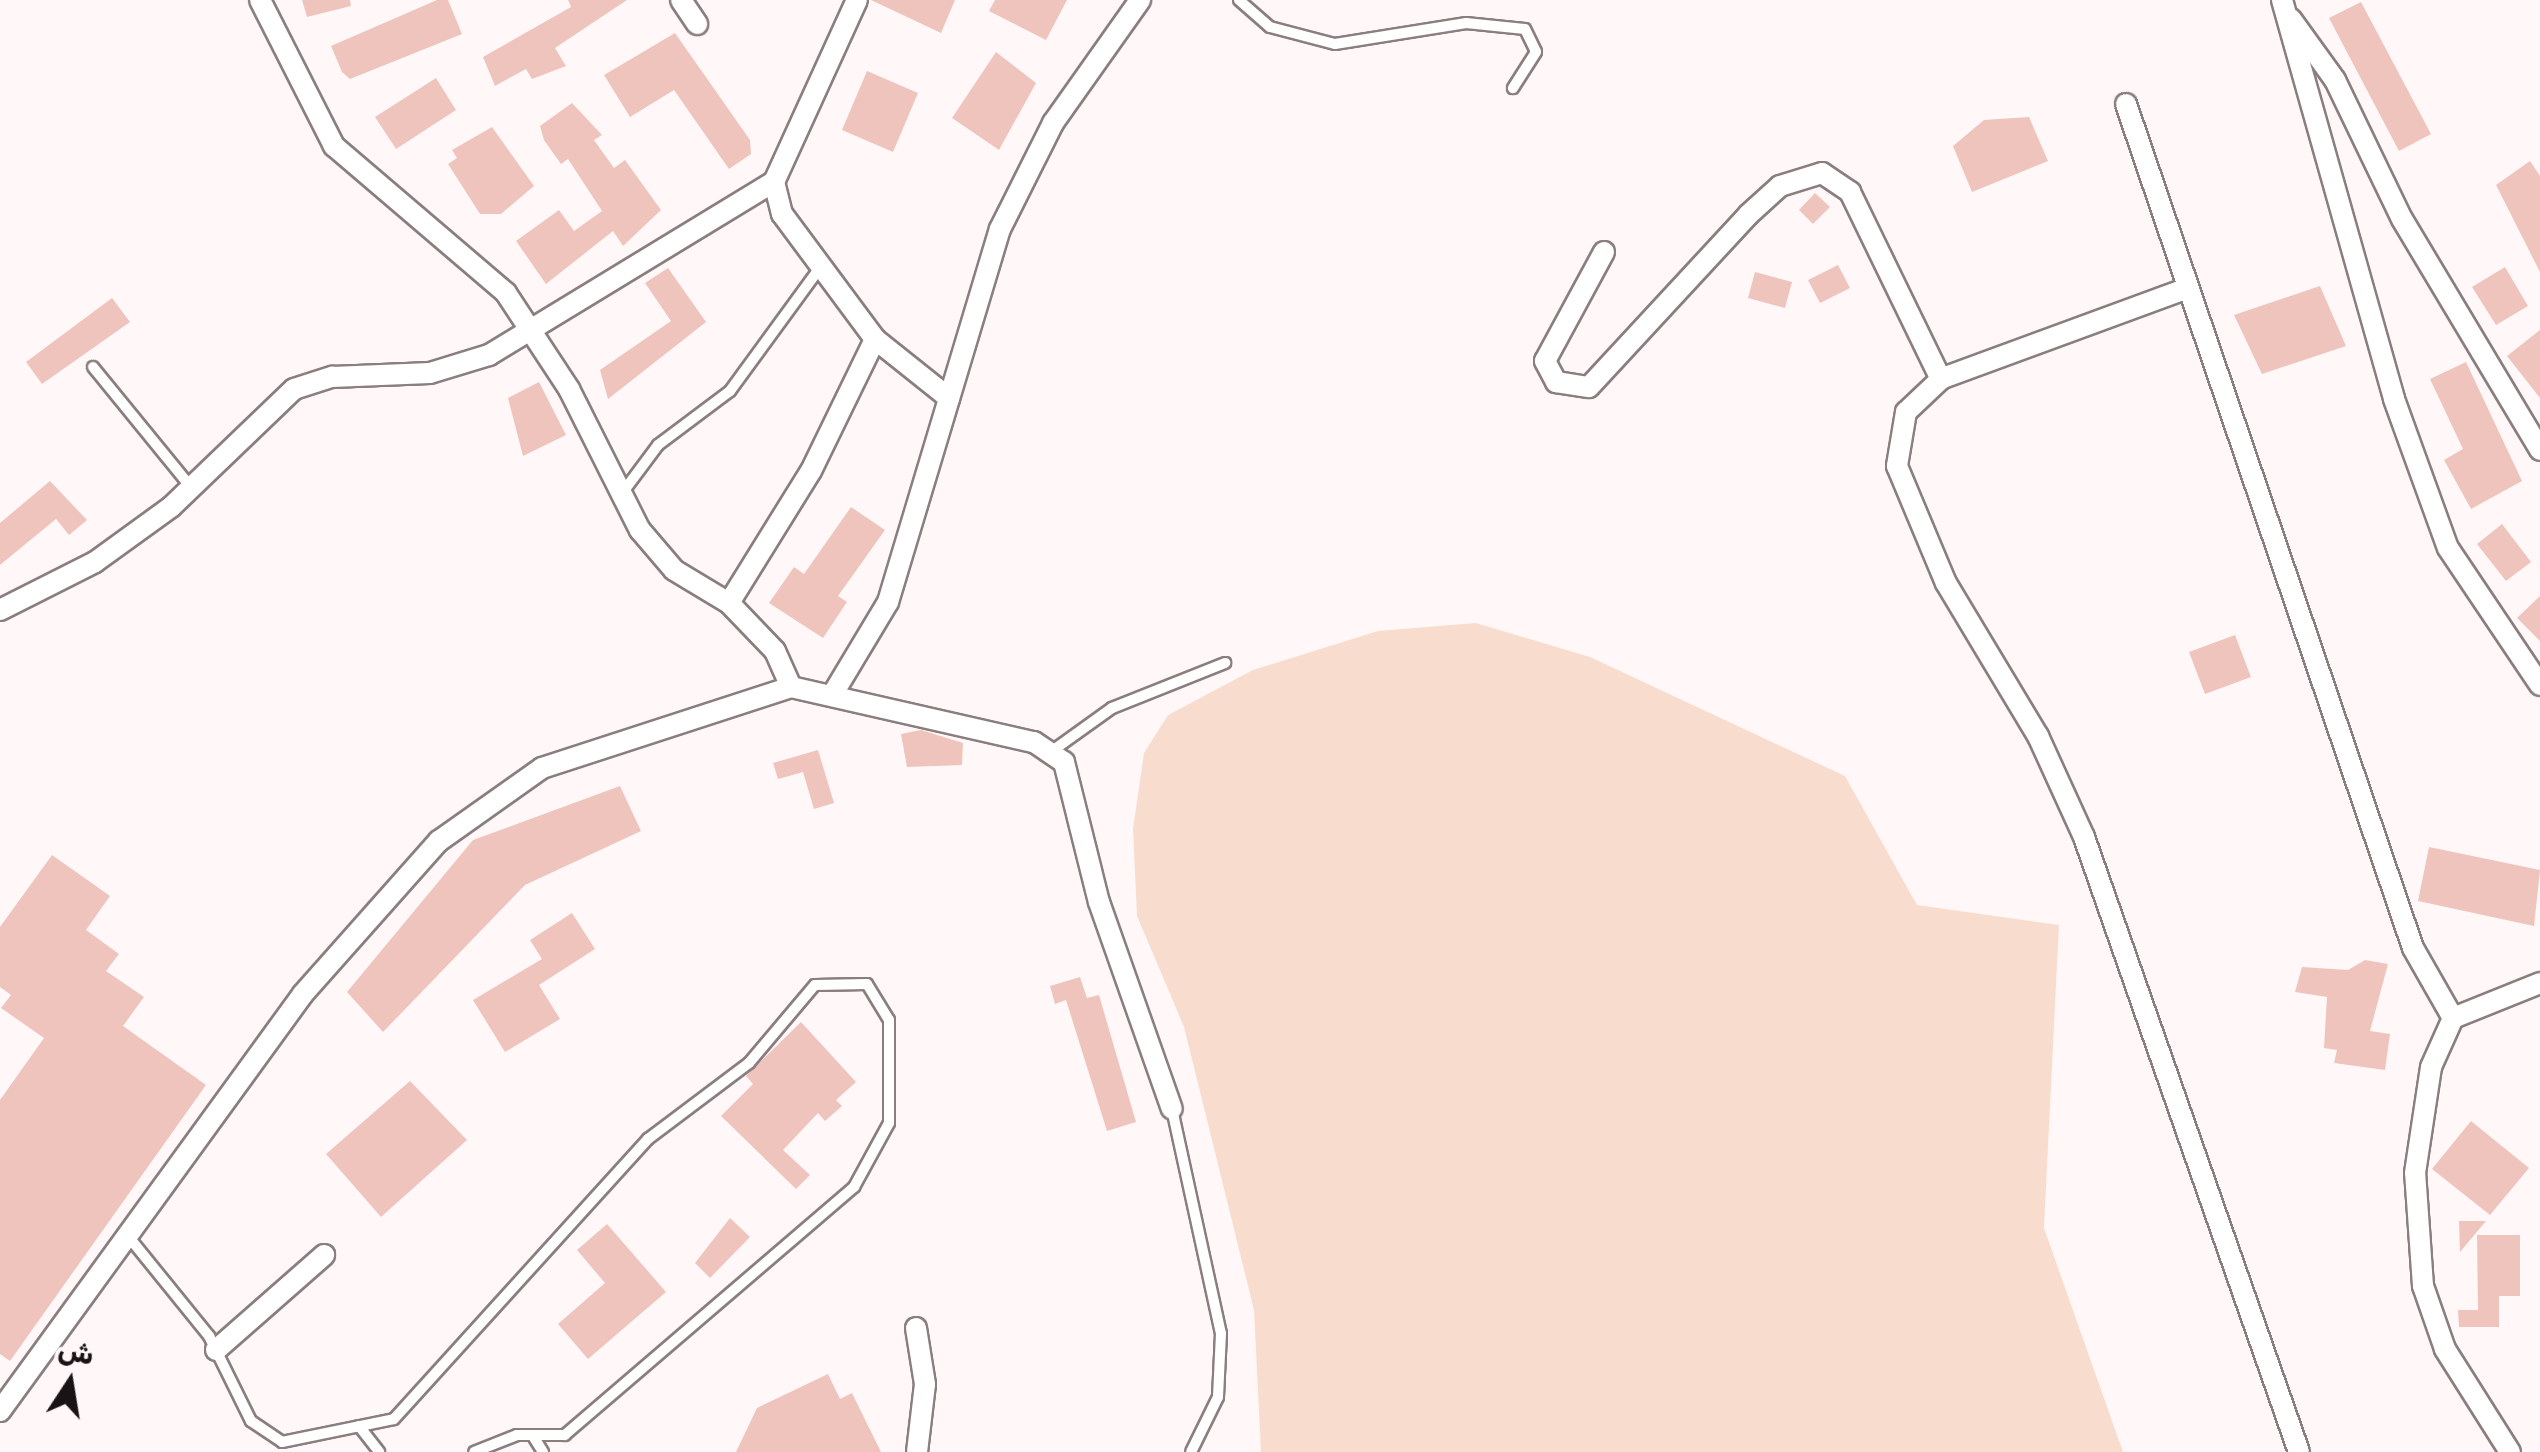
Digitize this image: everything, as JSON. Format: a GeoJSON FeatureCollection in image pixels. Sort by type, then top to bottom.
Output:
{"type":"FeatureCollection","features":[{"type":"Feature","properties":{"kind":"street"},"geometry":{"type":"LineString","coordinates":[[260,0],[334,146],[466,252],[538,334],[619,497],[674,570],[730,603],[774,651],[791,687]]}},
{"type":"Feature","properties":{"kind":"street"},"geometry":{"type":"LineString","coordinates":[[681,0],[697,24]]}},
{"type":"Feature","properties":{"kind":"street"},"geometry":{"type":"LineString","coordinates":[[0,610],[95,562],[191,488],[294,390],[332,377],[430,373],[538,334],[640,256],[774,182],[857,0]]}},
{"type":"Feature","properties":{"kind":"street"},"geometry":{"type":"LineString","coordinates":[[834,692],[888,602],[949,398],[1021,182],[1140,0]]}},
{"type":"Feature","properties":{"kind":"street"},"geometry":{"type":"LineString","coordinates":[[2284,7],[2335,80],[2402,219],[2540,450]]}},
{"type":"Feature","properties":{"kind":"street"},"geometry":{"type":"LineString","coordinates":[[2284,7],[2394,399],[2448,548],[2540,685]]}},
{"type":"Feature","properties":{"kind":"street"},"geometry":{"type":"LineString","coordinates":[[2126,104],[2185,289],[2413,948],[2453,1018],[2421,1118],[2416,1248],[2445,1349],[2510,1452]]}},
{"type":"Feature","properties":{"kind":"street"},"geometry":{"type":"LineString","coordinates":[[1604,252],[1545,361],[1556,382],[1589,387],[1758,206],[1801,174],[1822,173],[1850,192],[1940,379]]}},
{"type":"Feature","properties":{"kind":"street"},"geometry":{"type":"LineString","coordinates":[[774,182],[782,214],[819,269],[876,339],[949,398]]}},
{"type":"Feature","properties":{"kind":"street"},"geometry":{"type":"LineString","coordinates":[[2185,289],[1940,379],[1906,412],[1897,440],[1902,494],[2084,837],[2298,1452]]}},
{"type":"Feature","properties":{"kind":"street"},"geometry":{"type":"LineString","coordinates":[[730,603],[811,471],[876,339]]}},
{"type":"Feature","properties":{"kind":"street"},"geometry":{"type":"LineString","coordinates":[[0,1411],[304,994],[439,840],[542,768],[791,687],[834,692],[1052,751],[1073,776],[1099,902],[1172,1109]]}},
{"type":"Feature","properties":{"kind":"street"},"geometry":{"type":"LineString","coordinates":[[2453,1018],[2540,983]]}},
{"type":"Feature","properties":{"kind":"street"},"geometry":{"type":"LineString","coordinates":[[216,1350],[324,1255]]}},
{"type":"Feature","properties":{"kind":"street"},"geometry":{"type":"LineString","coordinates":[[916,1328],[925,1384],[917,1452]]}},
{"type":"Feature","properties":{"kind":"lane"},"geometry":{"type":"LineString","coordinates":[[1239,0],[1270,27],[1336,44],[1466,23],[1525,29],[1536,52],[1512,88]]}},
{"type":"Feature","properties":{"kind":"lane"},"geometry":{"type":"LineString","coordinates":[[619,497],[658,445],[730,392],[819,269]]}},
{"type":"Feature","properties":{"kind":"lane"},"geometry":{"type":"LineString","coordinates":[[93,366],[191,488]]}},
{"type":"Feature","properties":{"kind":"lane"},"geometry":{"type":"LineString","coordinates":[[1052,751],[1112,708],[1226,663]]}},
{"type":"Feature","properties":{"kind":"lane"},"geometry":{"type":"LineString","coordinates":[[128,1236],[216,1350],[251,1422],[282,1442],[394,1419],[648,1139],[749,1063],[815,985],[867,984],[889,1020],[890,1123],[854,1186],[565,1435],[533,1436],[474,1452]]}},
{"type":"Feature","properties":{"kind":"lane"},"geometry":{"type":"LineString","coordinates":[[1172,1109],[1221,1334],[1218,1398],[1191,1452]]}},
{"type":"Feature","properties":{"kind":"lane"},"geometry":{"type":"LineString","coordinates":[[359,1426],[380,1452]]}},
{"type":"Feature","properties":{"kind":"lane"},"geometry":{"type":"LineString","coordinates":[[533,1436],[542,1452]]}},
{"type":"Feature","properties":{"kind":"shaded area"},"geometry":{"type":"Polygon","coordinates":[[[1476,623],[1590,657],[1845,776],[1917,905],[2059,925],[2044,1228],[2123,1452],[1261,1452],[1254,1310],[1184,1027],[1137,916],[1133,829],[1144,753],[1168,715],[1253,670],[1378,631],[1476,623]]]}},
{"type":"Feature","properties":{"kind":"building"},"geometry":{"type":"Polygon","coordinates":[[[302,0],[350,0],[351,6],[307,17],[302,0]]]}},
{"type":"Feature","properties":{"kind":"building"},"geometry":{"type":"Polygon","coordinates":[[[437,0],[448,0],[462,34],[350,79],[342,72],[331,46],[437,0]]]}},
{"type":"Feature","properties":{"kind":"building"},"geometry":{"type":"Polygon","coordinates":[[[568,0],[627,0],[555,48],[566,66],[532,79],[526,69],[495,86],[483,57],[571,7],[568,0]]]}},
{"type":"Feature","properties":{"kind":"building"},"geometry":{"type":"Polygon","coordinates":[[[871,0],[955,0],[941,33],[871,0]]]}},
{"type":"Feature","properties":{"kind":"building"},"geometry":{"type":"Polygon","coordinates":[[[995,0],[1067,0],[1046,40],[989,11],[995,0]]]}},
{"type":"Feature","properties":{"kind":"building"},"geometry":{"type":"Polygon","coordinates":[[[2361,2],[2431,134],[2399,151],[2329,18],[2361,2]]]}},
{"type":"Feature","properties":{"kind":"building"},"geometry":{"type":"Polygon","coordinates":[[[675,33],[750,140],[751,154],[729,169],[674,90],[630,117],[604,75],[675,33]]]}},
{"type":"Feature","properties":{"kind":"building"},"geometry":{"type":"Polygon","coordinates":[[[996,52],[1036,83],[999,150],[952,118],[996,52]]]}},
{"type":"Feature","properties":{"kind":"building"},"geometry":{"type":"Polygon","coordinates":[[[867,71],[918,93],[893,152],[842,130],[867,71]]]}},
{"type":"Feature","properties":{"kind":"building"},"geometry":{"type":"Polygon","coordinates":[[[436,78],[456,110],[396,149],[375,117],[436,78]]]}},
{"type":"Feature","properties":{"kind":"building"},"geometry":{"type":"Polygon","coordinates":[[[572,103],[602,135],[594,140],[614,168],[625,160],[661,210],[623,246],[613,231],[546,284],[516,241],[559,210],[574,231],[602,211],[568,159],[561,164],[544,140],[540,126],[572,103]]]}},
{"type":"Feature","properties":{"kind":"building"},"geometry":{"type":"Polygon","coordinates":[[[2029,117],[2048,161],[1972,192],[1953,146],[1984,120],[2029,117]]]}},
{"type":"Feature","properties":{"kind":"building"},"geometry":{"type":"Polygon","coordinates":[[[492,127],[534,186],[501,214],[480,214],[448,164],[457,158],[452,150],[492,127]]]}},
{"type":"Feature","properties":{"kind":"building"},"geometry":{"type":"Polygon","coordinates":[[[2530,161],[2540,176],[2540,272],[2496,185],[2530,161]]]}},
{"type":"Feature","properties":{"kind":"building"},"geometry":{"type":"Polygon","coordinates":[[[1815,193],[1830,207],[1813,224],[1799,210],[1815,193]]]}},
{"type":"Feature","properties":{"kind":"building"},"geometry":{"type":"Polygon","coordinates":[[[1838,265],[1850,288],[1820,303],[1808,280],[1838,265]]]}},
{"type":"Feature","properties":{"kind":"building"},"geometry":{"type":"Polygon","coordinates":[[[2505,267],[2528,306],[2496,325],[2472,287],[2505,267]]]}},
{"type":"Feature","properties":{"kind":"building"},"geometry":{"type":"Polygon","coordinates":[[[668,268],[706,322],[608,399],[600,370],[671,321],[645,283],[668,268]]]}},
{"type":"Feature","properties":{"kind":"building"},"geometry":{"type":"Polygon","coordinates":[[[1755,272],[1792,282],[1785,308],[1748,298],[1755,272]]]}},
{"type":"Feature","properties":{"kind":"building"},"geometry":{"type":"Polygon","coordinates":[[[2320,286],[2346,346],[2262,374],[2234,315],[2320,286]]]}},
{"type":"Feature","properties":{"kind":"building"},"geometry":{"type":"Polygon","coordinates":[[[112,298],[130,322],[42,384],[26,362],[112,298]]]}},
{"type":"Feature","properties":{"kind":"building"},"geometry":{"type":"Polygon","coordinates":[[[2540,330],[2540,398],[2507,356],[2540,330]]]}},
{"type":"Feature","properties":{"kind":"building"},"geometry":{"type":"Polygon","coordinates":[[[2466,362],[2522,481],[2471,509],[2444,460],[2463,449],[2430,379],[2466,362]]]}},
{"type":"Feature","properties":{"kind":"building"},"geometry":{"type":"Polygon","coordinates":[[[539,382],[566,435],[523,456],[508,398],[539,382]]]}},
{"type":"Feature","properties":{"kind":"building"},"geometry":{"type":"Polygon","coordinates":[[[50,481],[87,520],[69,535],[56,519],[0,565],[0,523],[50,481]]]}},
{"type":"Feature","properties":{"kind":"building"},"geometry":{"type":"Polygon","coordinates":[[[851,507],[885,530],[838,596],[847,602],[823,638],[769,603],[794,567],[804,574],[851,507]]]}},
{"type":"Feature","properties":{"kind":"building"},"geometry":{"type":"Polygon","coordinates":[[[2502,524],[2531,562],[2506,581],[2477,544],[2502,524]]]}},
{"type":"Feature","properties":{"kind":"building"},"geometry":{"type":"Polygon","coordinates":[[[2540,596],[2540,641],[2517,618],[2540,596]]]}},
{"type":"Feature","properties":{"kind":"building"},"geometry":{"type":"Polygon","coordinates":[[[2235,635],[2251,677],[2205,694],[2189,652],[2235,635]]]}},
{"type":"Feature","properties":{"kind":"building"},"geometry":{"type":"Polygon","coordinates":[[[921,730],[963,743],[962,765],[907,767],[901,734],[921,730]]]}},
{"type":"Feature","properties":{"kind":"building"},"geometry":{"type":"Polygon","coordinates":[[[818,750],[834,803],[814,809],[803,772],[778,779],[773,763],[818,750]]]}},
{"type":"Feature","properties":{"kind":"building"},"geometry":{"type":"Polygon","coordinates":[[[620,786],[641,831],[525,885],[383,1032],[347,992],[473,840],[620,786]]]}},
{"type":"Feature","properties":{"kind":"building"},"geometry":{"type":"Polygon","coordinates":[[[2429,847],[2540,870],[2534,926],[2418,901],[2429,847]]]}},
{"type":"Feature","properties":{"kind":"building"},"geometry":{"type":"Polygon","coordinates":[[[52,855],[110,896],[86,930],[119,954],[106,971],[144,997],[123,1026],[206,1085],[10,1361],[0,1354],[0,1100],[44,1038],[1,1008],[11,995],[0,987],[0,927],[52,855]]]}},
{"type":"Feature","properties":{"kind":"building"},"geometry":{"type":"Polygon","coordinates":[[[572,913],[595,949],[539,985],[560,1019],[505,1052],[473,1000],[542,959],[530,940],[572,913]]]}},
{"type":"Feature","properties":{"kind":"building"},"geometry":{"type":"Polygon","coordinates":[[[2365,960],[2388,964],[2370,1031],[2390,1034],[2385,1070],[2334,1063],[2337,1050],[2324,1048],[2327,997],[2295,992],[2302,967],[2348,970],[2365,960]]]}},
{"type":"Feature","properties":{"kind":"building"},"geometry":{"type":"Polygon","coordinates":[[[1080,977],[1087,998],[1099,995],[1136,1122],[1107,1131],[1066,1000],[1055,1004],[1050,986],[1080,977]]]}},
{"type":"Feature","properties":{"kind":"building"},"geometry":{"type":"Polygon","coordinates":[[[801,1022],[856,1082],[836,1100],[842,1106],[825,1121],[818,1113],[783,1150],[810,1175],[796,1189],[721,1116],[753,1084],[746,1076],[801,1022]]]}},
{"type":"Feature","properties":{"kind":"building"},"geometry":{"type":"Polygon","coordinates":[[[410,1081],[467,1140],[381,1217],[326,1154],[410,1081]]]}},
{"type":"Feature","properties":{"kind":"building"},"geometry":{"type":"Polygon","coordinates":[[[2471,1121],[2529,1168],[2490,1215],[2432,1169],[2471,1121]]]}},
{"type":"Feature","properties":{"kind":"building"},"geometry":{"type":"Polygon","coordinates":[[[730,1218],[750,1237],[710,1278],[695,1263],[730,1218]]]}},
{"type":"Feature","properties":{"kind":"building"},"geometry":{"type":"Polygon","coordinates":[[[2459,1221],[2486,1221],[2460,1252],[2459,1221]]]}},
{"type":"Feature","properties":{"kind":"building"},"geometry":{"type":"Polygon","coordinates":[[[607,1224],[666,1292],[588,1359],[558,1324],[605,1283],[577,1250],[607,1224]]]}},
{"type":"Feature","properties":{"kind":"building"},"geometry":{"type":"Polygon","coordinates":[[[2477,1235],[2520,1235],[2520,1296],[2499,1296],[2499,1327],[2459,1327],[2458,1310],[2478,1310],[2477,1235]]]}},
{"type":"Feature","properties":{"kind":"building"},"geometry":{"type":"Polygon","coordinates":[[[828,1374],[840,1399],[852,1393],[881,1452],[736,1452],[757,1408],[828,1374]]]}}]}
